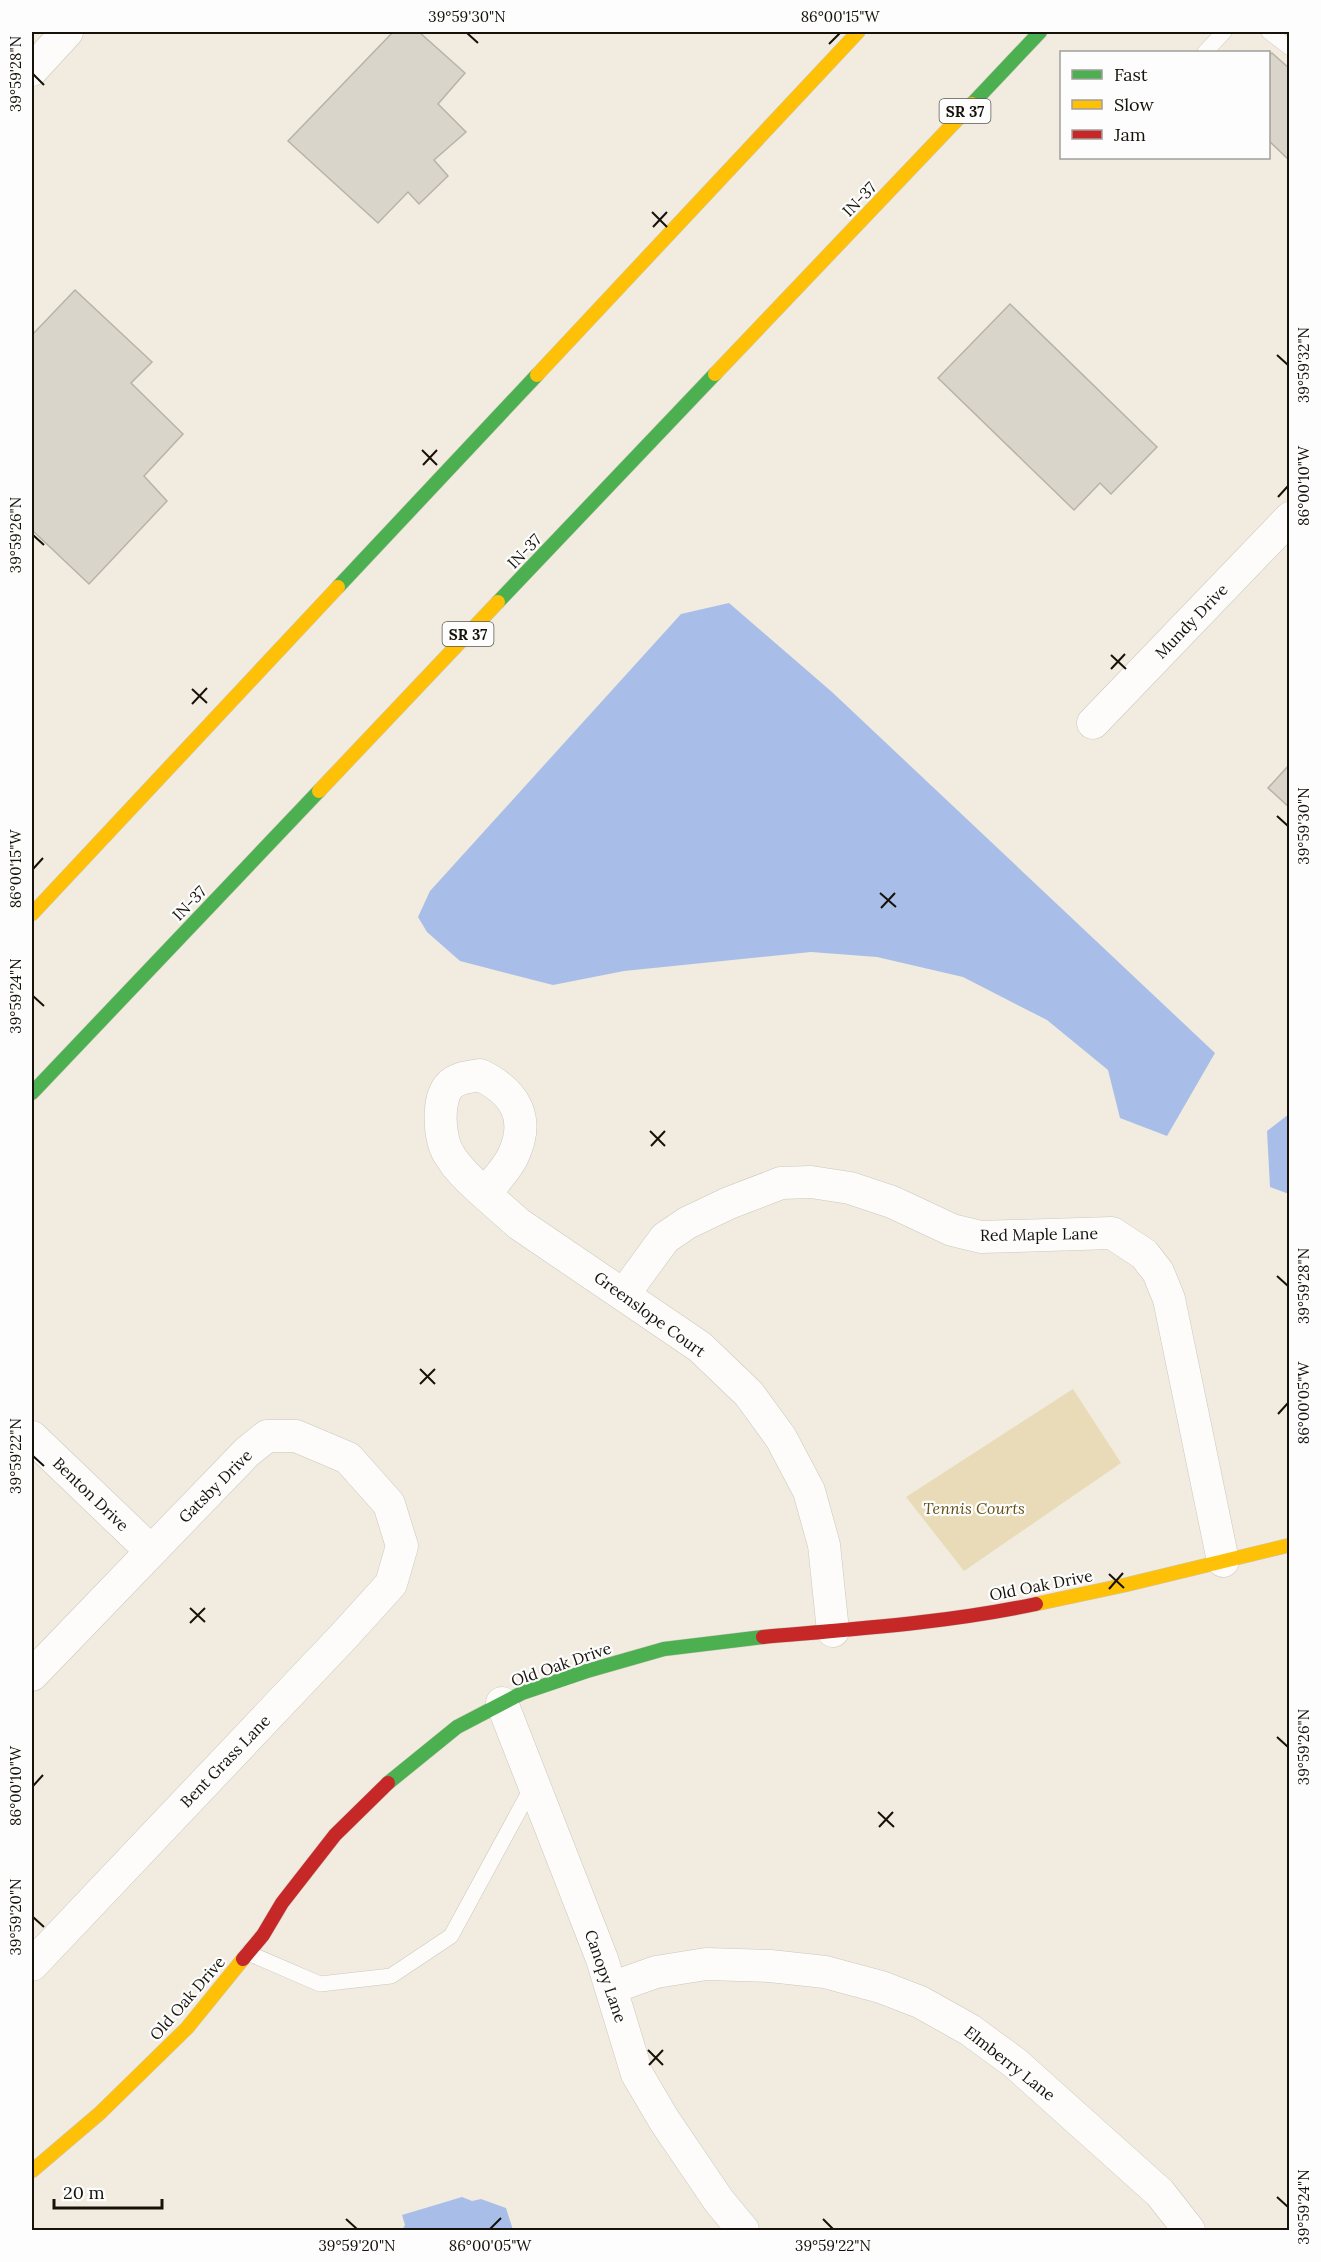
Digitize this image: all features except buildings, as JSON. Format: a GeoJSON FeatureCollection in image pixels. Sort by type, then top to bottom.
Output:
{"type":"FeatureCollection","features":[{"type":"Feature","properties":{"kind":"main road"},"geometry":{"type":"LineString","coordinates":[[32,914],[858,32]]}},
{"type":"Feature","properties":{"kind":"main road","name":"IN-37"},"geometry":{"type":"LineString","coordinates":[[32,1093],[1025,47],[1042,32]]}},
{"type":"Feature","properties":{"kind":"main road","name":"Old Oak Drive"},"geometry":{"type":"LineString","coordinates":[[32,2171],[100,2113],[188,2028],[263,1935],[282,1903],[335,1835],[383,1788],[457,1727],[502,1703],[587,1671],[664,1649],[719,1641],[879,1627],[1008,1610],[1125,1585],[1290,1545]]}},
{"type":"Feature","properties":{"kind":"street"},"geometry":{"type":"LineString","coordinates":[[32,70],[67,32]]}},
{"type":"Feature","properties":{"kind":"street","name":"Mundy Drive"},"geometry":{"type":"LineString","coordinates":[[1093,723],[1290,518]]}},
{"type":"Feature","properties":{"kind":"street","name":"Red Maple Lane"},"geometry":{"type":"LineString","coordinates":[[624,1294],[665,1238],[687,1223],[729,1203],[781,1183],[812,1182],[850,1188],[892,1202],[952,1230],[981,1237],[1112,1233],[1144,1254],[1158,1272],[1169,1299],[1223,1561]]}},
{"type":"Feature","properties":{"kind":"street","name":"Greenslope Court"},"geometry":{"type":"LineString","coordinates":[[484,1194],[519,1224],[700,1347],[749,1394],[781,1438],[809,1491],[824,1545],[833,1631]]}},
{"type":"Feature","properties":{"kind":"street","name":"Gatsby Drive"},"geometry":{"type":"LineString","coordinates":[[32,1675],[247,1452],[267,1437],[296,1436],[348,1458],[388,1504],[402,1546]]}},
{"type":"Feature","properties":{"kind":"street","name":"Benton Drive"},"geometry":{"type":"LineString","coordinates":[[32,1437],[150,1551]]}},
{"type":"Feature","properties":{"kind":"street","name":"Bent Grass Lane"},"geometry":{"type":"LineString","coordinates":[[32,1965],[391,1584],[402,1546]]}},
{"type":"Feature","properties":{"kind":"street","name":"Canopy Lane"},"geometry":{"type":"LineString","coordinates":[[502,1703],[602,1959],[637,2074],[664,2120],[719,2200],[743,2230]]}},
{"type":"Feature","properties":{"kind":"street","name":"Elmberry Lane"},"geometry":{"type":"LineString","coordinates":[[611,1988],[656,1972],[706,1964],[770,1966],[825,1972],[880,1987],[920,2002],[970,2030],[1015,2063],[1160,2193],[1189,2230]]}},
{"type":"Feature","properties":{"kind":"lane"},"geometry":{"type":"LineString","coordinates":[[1205,51],[1224,32]]}},
{"type":"Feature","properties":{"kind":"lane"},"geometry":{"type":"LineString","coordinates":[[1269,32],[1290,48]]}},
{"type":"Feature","properties":{"kind":"lane"},"geometry":{"type":"LineString","coordinates":[[248,1953],[320,1984],[391,1976],[451,1936],[533,1784]]}},
{"type":"Feature","properties":{"kind":"green space","name":"Tennis Courts"},"geometry":{"type":"Polygon","coordinates":[[[1073,1389],[1121,1463],[964,1571],[906,1497],[1073,1389]]]}},
{"type":"Feature","properties":{"kind":"water"},"geometry":{"type":"Polygon","coordinates":[[[729,603],[832,692],[1215,1053],[1167,1136],[1120,1118],[1108,1070],[1047,1020],[963,977],[877,957],[811,952],[624,971],[553,985],[460,961],[427,932],[418,917],[430,891],[681,614],[729,603]]]}},
{"type":"Feature","properties":{"kind":"water"},"geometry":{"type":"Polygon","coordinates":[[[1289,1114],[1289,1194],[1270,1187],[1267,1131],[1289,1114]]]}},
{"type":"Feature","properties":{"kind":"water"},"geometry":{"type":"Polygon","coordinates":[[[462,2197],[472,2201],[481,2199],[506,2208],[513,2230],[402,2230],[405,2225],[402,2215],[462,2197]]]}},
{"type":"Feature","properties":{"kind":"traffic: fast"},"geometry":{"type":"LineString","coordinates":[[972,104],[1040,32]]}},
{"type":"Feature","properties":{"kind":"traffic: fast"},"geometry":{"type":"LineString","coordinates":[[498,602],[715,374]]}},
{"type":"Feature","properties":{"kind":"traffic: fast"},"geometry":{"type":"LineString","coordinates":[[338,587],[537,375]]}},
{"type":"Feature","properties":{"kind":"traffic: fast"},"geometry":{"type":"LineString","coordinates":[[32,1093],[319,791]]}},
{"type":"Feature","properties":{"kind":"traffic: fast"},"geometry":{"type":"LineString","coordinates":[[388,1783],[457,1727],[522,1693],[664,1649],[763,1637]]}},
{"type":"Feature","properties":{"kind":"traffic: slow"},"geometry":{"type":"LineString","coordinates":[[537,375],[858,32]]}},
{"type":"Feature","properties":{"kind":"traffic: slow"},"geometry":{"type":"LineString","coordinates":[[715,374],[972,104]]}},
{"type":"Feature","properties":{"kind":"traffic: slow"},"geometry":{"type":"LineString","coordinates":[[32,914],[338,587]]}},
{"type":"Feature","properties":{"kind":"traffic: slow"},"geometry":{"type":"LineString","coordinates":[[319,791],[498,602]]}},
{"type":"Feature","properties":{"kind":"traffic: slow"},"geometry":{"type":"LineString","coordinates":[[1036,1604],[1290,1545]]}},
{"type":"Feature","properties":{"kind":"traffic: slow"},"geometry":{"type":"LineString","coordinates":[[32,2171],[100,2113],[187,2028],[243,1959]]}},
{"type":"Feature","properties":{"kind":"traffic: jam"},"geometry":{"type":"LineString","coordinates":[[763,1637],[934,1621],[1036,1604]]}},
{"type":"Feature","properties":{"kind":"traffic: jam"},"geometry":{"type":"LineString","coordinates":[[243,1959],[263,1935],[282,1903],[335,1835],[388,1783]]}}]}
